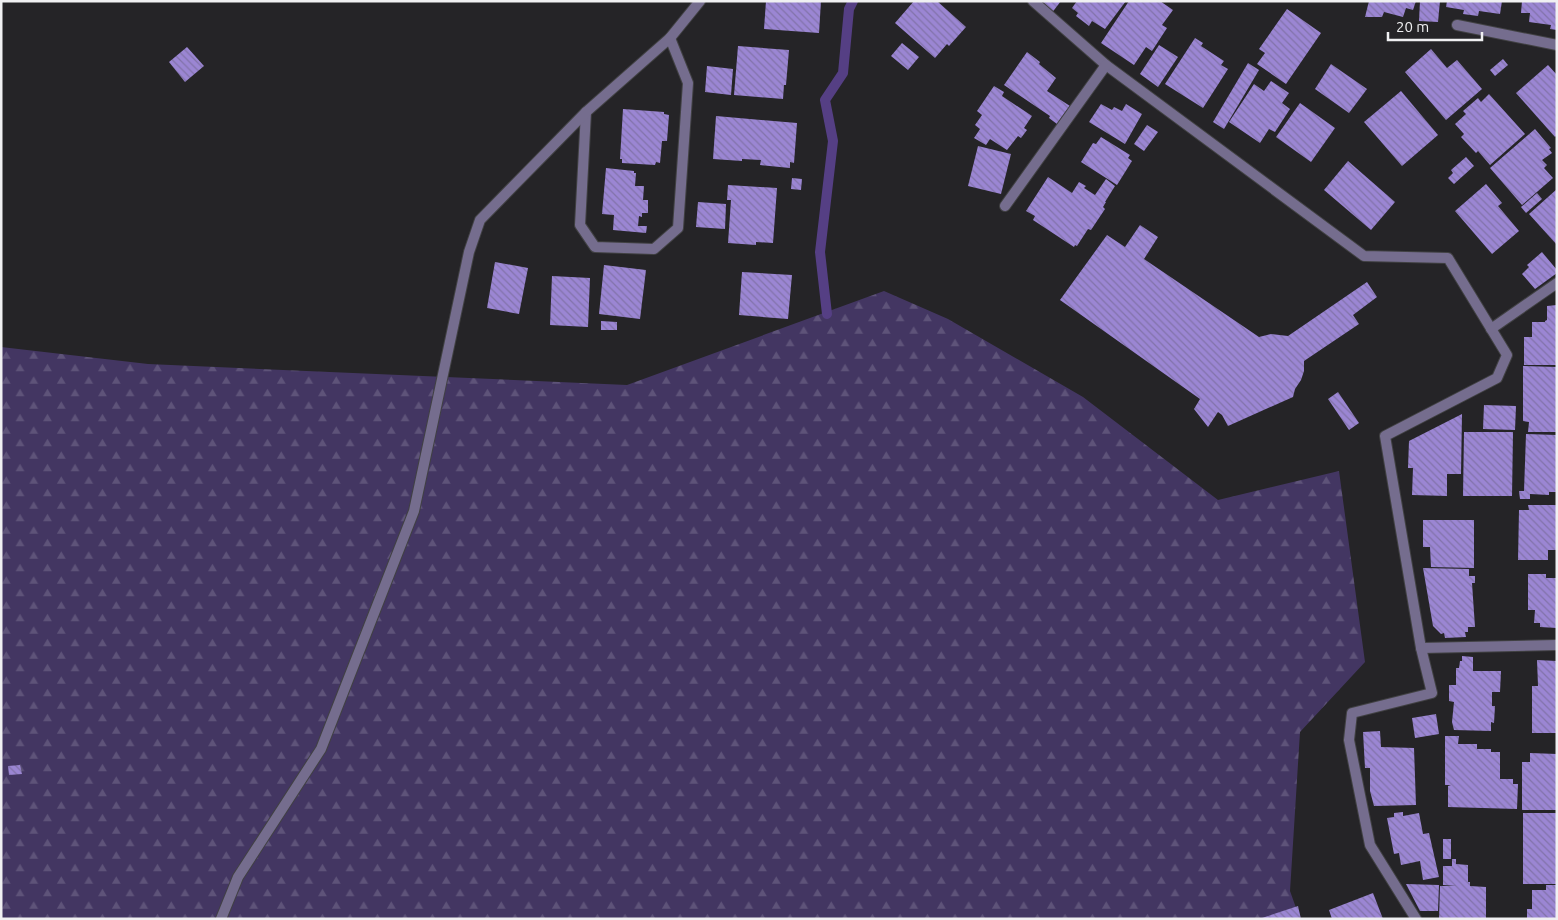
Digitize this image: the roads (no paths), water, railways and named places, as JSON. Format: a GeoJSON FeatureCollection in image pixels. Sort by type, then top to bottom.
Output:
{"type":"FeatureCollection","features":[{"type":"Feature","properties":{"kind":"street"},"geometry":{"type":"LineString","coordinates":[[221,919],[238,878],[321,749],[414,511],[469,252],[480,220],[586,112],[670,38],[700,1]]}},
{"type":"Feature","properties":{"kind":"street"},"geometry":{"type":"LineString","coordinates":[[1032,1],[1106,65],[1364,256],[1448,258],[1507,356],[1497,378],[1385,436],[1422,648],[1432,693],[1352,713],[1349,740],[1370,845],[1416,919]]}},
{"type":"Feature","properties":{"kind":"street"},"geometry":{"type":"LineString","coordinates":[[1457,25],[1557,45]]}},
{"type":"Feature","properties":{"kind":"street"},"geometry":{"type":"LineString","coordinates":[[586,112],[580,225],[595,247],[654,248],[678,228],[688,83],[670,38]]}},
{"type":"Feature","properties":{"kind":"street"},"geometry":{"type":"LineString","coordinates":[[1005,206],[1106,65]]}},
{"type":"Feature","properties":{"kind":"street"},"geometry":{"type":"LineString","coordinates":[[1491,330],[1557,282]]}},
{"type":"Feature","properties":{"kind":"street"},"geometry":{"type":"LineString","coordinates":[[1422,648],[1557,645]]}},
{"type":"Feature","properties":{"kind":"waterway"},"geometry":{"type":"LineString","coordinates":[[827,314],[820,252],[833,141],[825,100],[843,73],[849,9],[853,1]]}}]}
